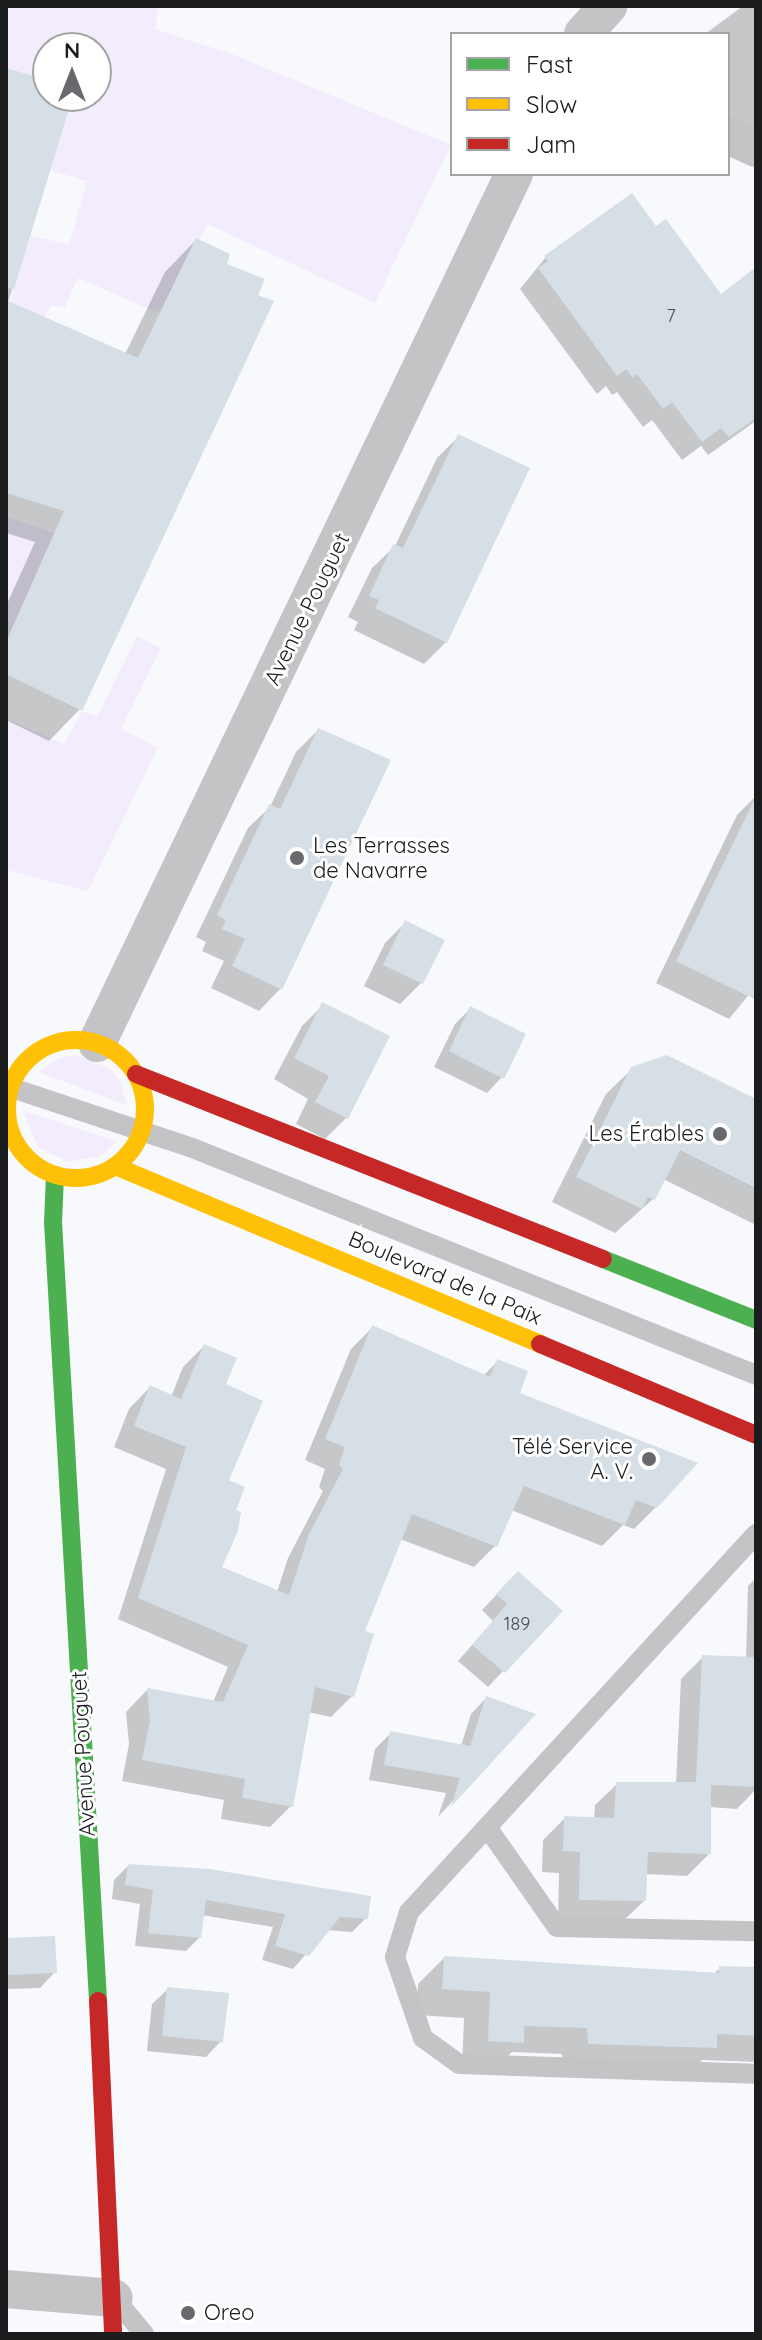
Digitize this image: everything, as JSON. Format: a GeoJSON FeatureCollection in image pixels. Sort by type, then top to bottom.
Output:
{"type":"FeatureCollection","features":[{"type":"Feature","properties":{"kind":"main road"},"geometry":{"type":"LineString","coordinates":[[19,1039],[46,1046]]}},
{"type":"Feature","properties":{"kind":"main road"},"geometry":{"type":"LineString","coordinates":[[136,1074],[145,1102],[142,1130],[115,1166],[86,1177],[55,1175],[32,1162],[10,1140],[8,1087],[30,1057],[46,1046],[80,1040],[97,1043],[113,1050],[136,1074],[756,1320]]}},
{"type":"Feature","properties":{"kind":"main road","name":"Boulevard de la Paix"},"geometry":{"type":"LineString","coordinates":[[115,1166],[756,1435]]}},
{"type":"Feature","properties":{"kind":"main road","name":"Avenue Pouguet"},"geometry":{"type":"LineString","coordinates":[[55,1175],[53,1222],[113,2316]]}},
{"type":"Feature","properties":{"kind":"street"},"geometry":{"type":"LineString","coordinates":[[585,32],[608,6]]}},
{"type":"Feature","properties":{"kind":"street"},"geometry":{"type":"LineString","coordinates":[[730,136],[756,148]]}},
{"type":"Feature","properties":{"kind":"street","name":"Avenue Pouguet"},"geometry":{"type":"LineString","coordinates":[[97,1043],[513,176]]}},
{"type":"Feature","properties":{"kind":"street"},"geometry":{"type":"LineString","coordinates":[[6,2289],[113,2316]]}},
{"type":"Feature","properties":{"kind":"lane"},"geometry":{"type":"LineString","coordinates":[[8,1087],[142,1130],[756,1375]]}},
{"type":"Feature","properties":{"kind":"lane"},"geometry":{"type":"LineString","coordinates":[[756,1534],[409,1912],[395,1957],[423,2038],[459,2064],[756,2074]]}},
{"type":"Feature","properties":{"kind":"lane"},"geometry":{"type":"LineString","coordinates":[[487,1827],[557,1927],[756,1931]]}},
{"type":"Feature","properties":{"kind":"lane"},"geometry":{"type":"LineString","coordinates":[[113,2316],[144,2334]]}},
{"type":"Feature","properties":{"kind":"shaded area"},"geometry":{"type":"Polygon","coordinates":[[[6,6],[159,6],[155,29],[232,54],[450,147],[375,303],[208,224],[159,313],[78,278],[65,307],[51,305],[45,317],[10,302],[30,236],[69,244],[87,181],[50,170],[68,112],[112,112],[112,32],[32,32],[32,75],[6,68],[6,6]]]}},
{"type":"Feature","properties":{"kind":"shaded area"},"geometry":{"type":"Polygon","coordinates":[[[6,517],[55,533],[6,642],[6,517]]]}},
{"type":"Feature","properties":{"kind":"shaded area"},"geometry":{"type":"Polygon","coordinates":[[[137,636],[161,648],[121,729],[158,748],[88,891],[6,870],[6,719],[64,744],[82,711],[97,717],[137,636]]]}},
{"type":"Feature","properties":{"kind":"shaded area"},"geometry":{"type":"Polygon","coordinates":[[[77,1055],[109,1068],[120,1081],[127,1105],[38,1072],[59,1058],[77,1055]]]}},
{"type":"Feature","properties":{"kind":"shaded area"},"geometry":{"type":"Polygon","coordinates":[[[23,1111],[117,1141],[101,1156],[68,1162],[38,1147],[23,1111]]]}},
{"type":"Feature","properties":{"kind":"building"},"geometry":{"type":"Polygon","coordinates":[[[6,68],[32,75],[32,112],[68,112],[14,289],[6,288],[6,68]]]}},
{"type":"Feature","properties":{"kind":"building"},"geometry":{"type":"Polygon","coordinates":[[[632,193],[656,226],[666,219],[721,294],[756,267],[756,418],[729,437],[721,428],[702,442],[672,402],[663,409],[637,374],[633,378],[626,369],[617,376],[538,268],[548,261],[544,256],[632,193]]]}},
{"type":"Feature","properties":{"kind":"building"},"geometry":{"type":"Polygon","coordinates":[[[196,238],[230,254],[227,264],[265,279],[258,295],[274,301],[82,711],[6,674],[6,642],[64,511],[6,493],[6,300],[138,358],[196,238]]]}},
{"type":"Feature","properties":{"kind":"building"},"geometry":{"type":"Polygon","coordinates":[[[458,434],[530,468],[447,643],[375,608],[379,600],[369,596],[393,544],[403,548],[458,434]]]}},
{"type":"Feature","properties":{"kind":"building","name":"Les Terrasses de Navarre"},"geometry":{"type":"Polygon","coordinates":[[[318,728],[391,760],[282,990],[232,966],[245,939],[222,929],[226,920],[217,915],[269,804],[280,809],[318,728]]]}},
{"type":"Feature","properties":{"kind":"building"},"geometry":{"type":"Polygon","coordinates":[[[756,796],[756,1000],[676,961],[756,796]]]}},
{"type":"Feature","properties":{"kind":"building"},"geometry":{"type":"Polygon","coordinates":[[[405,920],[445,940],[423,984],[383,965],[405,920]]]}},
{"type":"Feature","properties":{"kind":"building"},"geometry":{"type":"Polygon","coordinates":[[[322,1002],[390,1036],[348,1119],[315,1102],[329,1076],[294,1058],[322,1002]]]}},
{"type":"Feature","properties":{"kind":"building"},"geometry":{"type":"Polygon","coordinates":[[[470,1006],[526,1034],[504,1079],[449,1051],[470,1006]]]}},
{"type":"Feature","properties":{"kind":"building","name":"Les Érables"},"geometry":{"type":"Polygon","coordinates":[[[667,1055],[756,1099],[756,1188],[680,1150],[655,1200],[648,1197],[642,1209],[576,1177],[631,1067],[667,1055]]]}},
{"type":"Feature","properties":{"kind":"building"},"geometry":{"type":"Polygon","coordinates":[[[372,1325],[490,1377],[497,1359],[528,1371],[520,1393],[698,1463],[657,1508],[636,1500],[625,1525],[524,1486],[497,1547],[412,1514],[365,1631],[374,1634],[354,1697],[315,1687],[293,1807],[242,1798],[245,1779],[142,1760],[150,1721],[147,1688],[223,1702],[248,1645],[138,1598],[186,1447],[134,1426],[150,1385],[181,1399],[204,1344],[237,1358],[226,1384],[263,1401],[229,1480],[245,1487],[236,1510],[241,1512],[238,1531],[222,1567],[289,1595],[309,1534],[343,1469],[339,1465],[345,1447],[325,1439],[372,1325]]]}},
{"type":"Feature","properties":{"kind":"building"},"geometry":{"type":"Polygon","coordinates":[[[518,1571],[563,1611],[505,1673],[472,1645],[507,1604],[496,1594],[518,1571]]]}},
{"type":"Feature","properties":{"kind":"building"},"geometry":{"type":"Polygon","coordinates":[[[702,1655],[756,1657],[756,1787],[711,1785],[711,1854],[648,1852],[646,1901],[579,1900],[580,1852],[563,1851],[564,1816],[614,1818],[616,1782],[696,1782],[702,1655]]]}},
{"type":"Feature","properties":{"kind":"building"},"geometry":{"type":"Polygon","coordinates":[[[486,1696],[536,1714],[451,1807],[460,1778],[384,1765],[390,1731],[470,1746],[486,1696]]]}},
{"type":"Feature","properties":{"kind":"building"},"geometry":{"type":"Polygon","coordinates":[[[128,1864],[210,1869],[371,1896],[368,1919],[340,1917],[309,1956],[275,1946],[285,1914],[206,1900],[201,1938],[148,1933],[153,1890],[125,1885],[128,1864]]]}},
{"type":"Feature","properties":{"kind":"building"},"geometry":{"type":"Polygon","coordinates":[[[55,1936],[57,1973],[6,1975],[6,1938],[55,1936]]]}},
{"type":"Feature","properties":{"kind":"building"},"geometry":{"type":"Polygon","coordinates":[[[444,1956],[719,1973],[719,1966],[756,1967],[756,2036],[717,2034],[717,2048],[588,2044],[587,2028],[524,2026],[524,2043],[488,2041],[490,1992],[442,1989],[444,1956]]]}},
{"type":"Feature","properties":{"kind":"building"},"geometry":{"type":"Polygon","coordinates":[[[167,1987],[229,1993],[223,2042],[162,2036],[167,1987]]]}},
{"type":"Feature","properties":{"kind":"traffic: fast"},"geometry":{"type":"LineString","coordinates":[[55,1175],[53,1222],[98,2001]]}},
{"type":"Feature","properties":{"kind":"traffic: fast"},"geometry":{"type":"LineString","coordinates":[[603,1259],[756,1320]]}},
{"type":"Feature","properties":{"kind":"traffic: slow"},"geometry":{"type":"LineString","coordinates":[[76,1040],[102,1045],[125,1060],[140,1083],[145,1109],[140,1135],[125,1158],[102,1173],[76,1178],[50,1173],[27,1158],[12,1135],[7,1109],[12,1083],[27,1060],[50,1045],[76,1040]]}},
{"type":"Feature","properties":{"kind":"traffic: slow"},"geometry":{"type":"LineString","coordinates":[[115,1166],[540,1344]]}},
{"type":"Feature","properties":{"kind":"traffic: jam"},"geometry":{"type":"LineString","coordinates":[[136,1074],[603,1259]]}},
{"type":"Feature","properties":{"kind":"traffic: jam"},"geometry":{"type":"LineString","coordinates":[[540,1344],[756,1435]]}},
{"type":"Feature","properties":{"kind":"traffic: jam"},"geometry":{"type":"LineString","coordinates":[[98,2001],[113,2334]]}},
{"type":"Feature","properties":{"kind":"place","name":"Les Terrasses de Navarre"},"geometry":{"type":"Point","coordinates":[297,858]}},
{"type":"Feature","properties":{"kind":"place","name":"Les Érables"},"geometry":{"type":"Point","coordinates":[720,1134]}},
{"type":"Feature","properties":{"kind":"place","name":"Télé Service A. V."},"geometry":{"type":"Point","coordinates":[649,1459]}},
{"type":"Feature","properties":{"kind":"place","name":"Oreo"},"geometry":{"type":"Point","coordinates":[188,2313]}}]}
